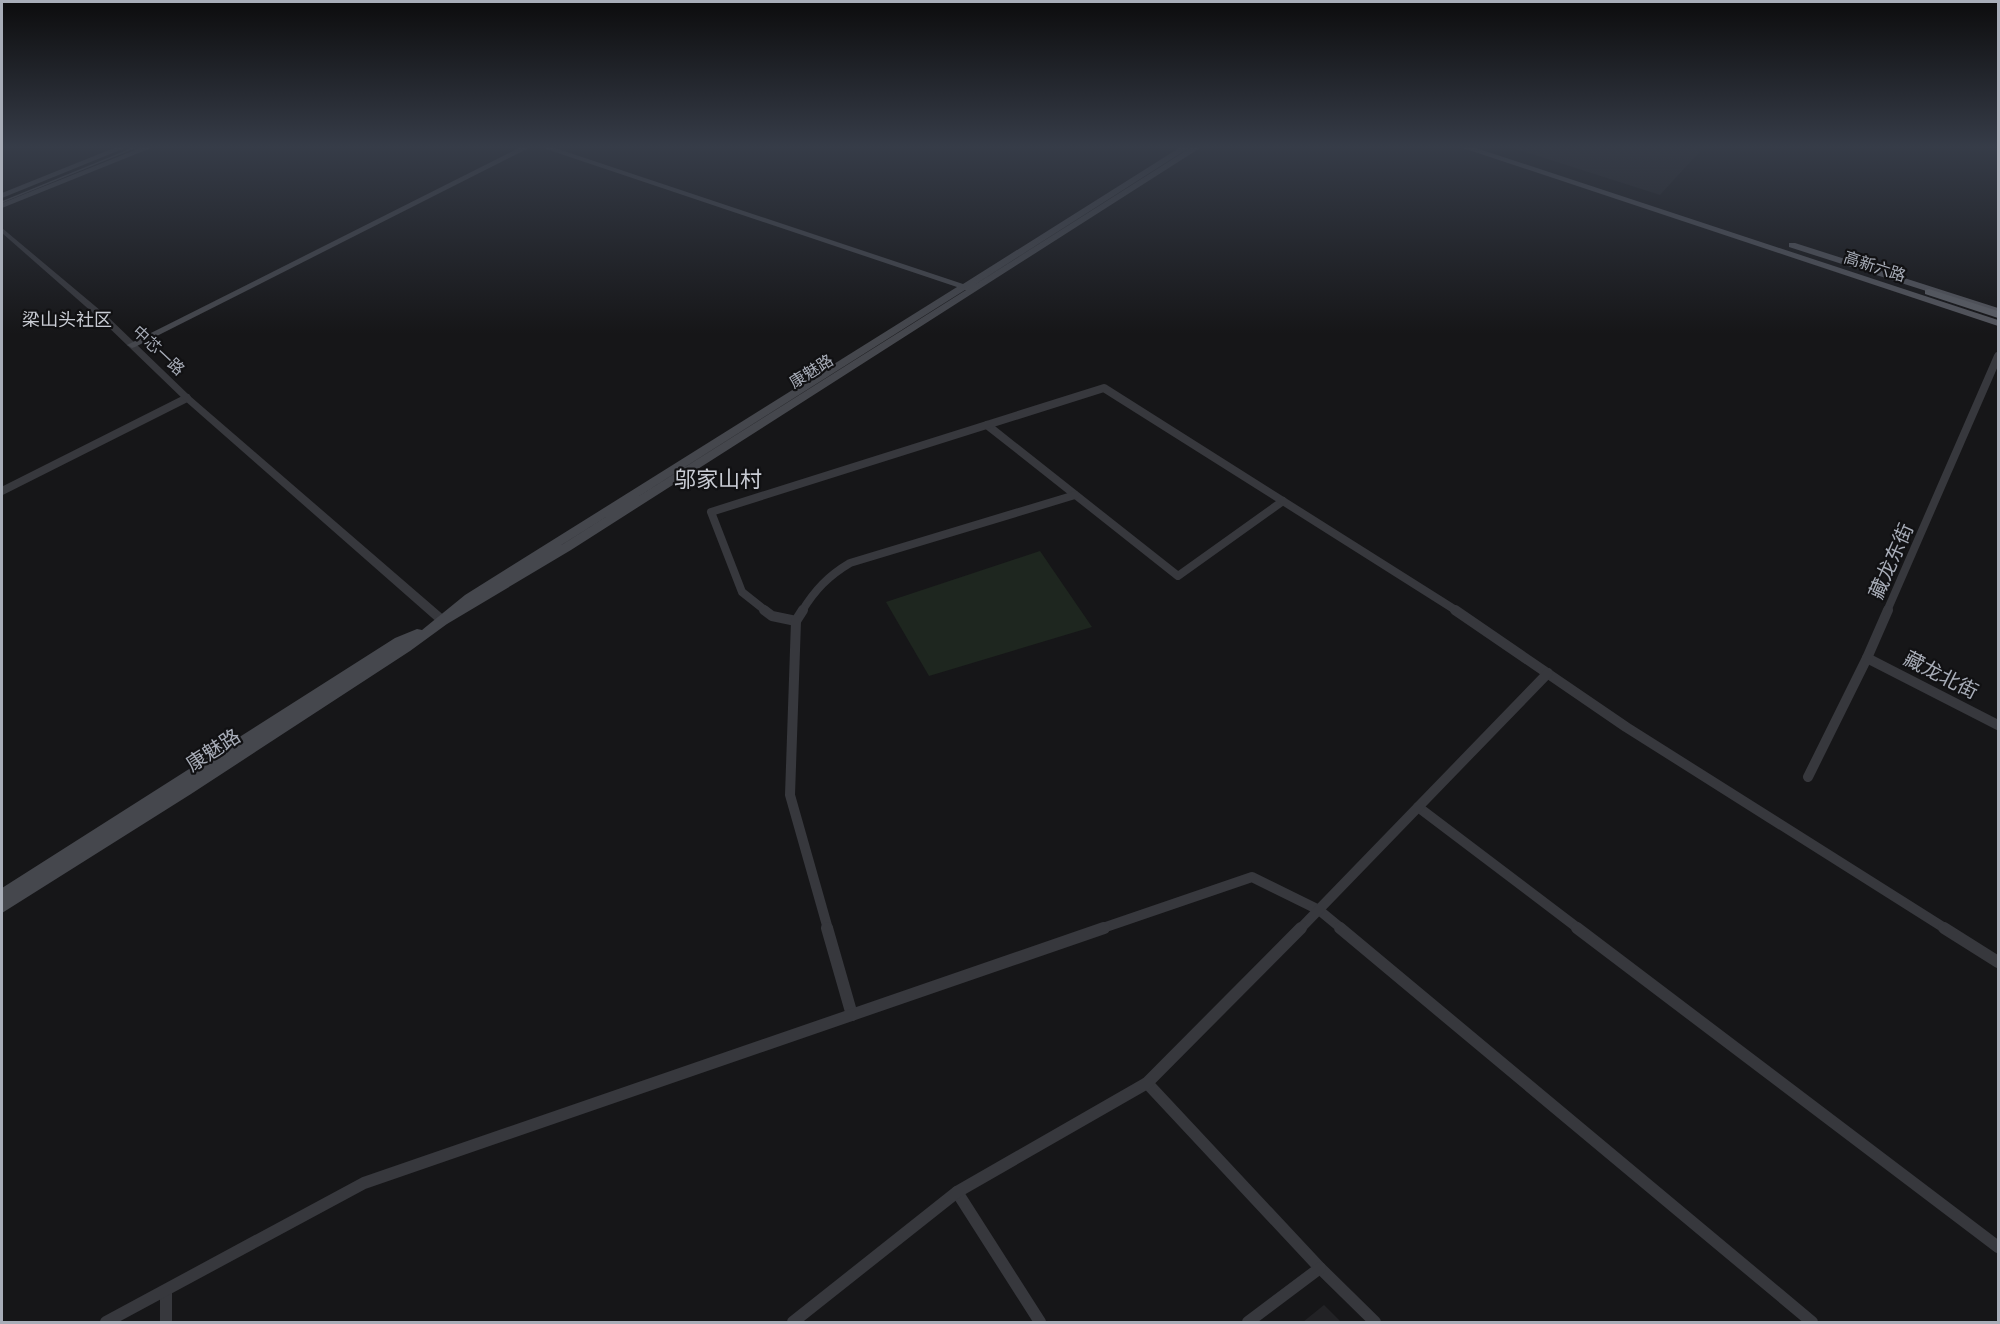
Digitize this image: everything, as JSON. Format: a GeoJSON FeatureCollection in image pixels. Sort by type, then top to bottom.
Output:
{"type":"FeatureCollection","features":[{"type":"Feature","properties":{"kind":"highway"},"geometry":{"type":"LineString","coordinates":[[1929,292],[1998,313]]}},
{"type":"Feature","properties":{"kind":"main road"},"geometry":{"type":"LineString","coordinates":[[131,344],[397,210]]}},
{"type":"Feature","properties":{"kind":"main road"},"geometry":{"type":"LineString","coordinates":[[131,344],[401,210]]}},
{"type":"Feature","properties":{"kind":"main road"},"geometry":{"type":"LineString","coordinates":[[733,210],[968,288]]}},
{"type":"Feature","properties":{"kind":"main road","name":"康魅路"},"geometry":{"type":"LineString","coordinates":[[2,908],[406,648],[443,621],[567,547],[1089,210]]}},
{"type":"Feature","properties":{"kind":"main road","name":"康魅路"},"geometry":{"type":"LineString","coordinates":[[968,288],[1095,210]]}},
{"type":"Feature","properties":{"kind":"main road","name":"高新六路"},"geometry":{"type":"LineString","coordinates":[[1654,210],[1998,323]]}},
{"type":"Feature","properties":{"kind":"main road","name":"高新六路"},"geometry":{"type":"LineString","coordinates":[[1680,210],[1998,313]]}},
{"type":"Feature","properties":{"kind":"main road","name":"康魅路"},"geometry":{"type":"LineString","coordinates":[[2,895],[399,641],[443,621]]}},
{"type":"Feature","properties":{"kind":"street","name":"中芯一路"},"geometry":{"type":"LineString","coordinates":[[2,230],[131,344],[187,398],[443,621]]}},
{"type":"Feature","properties":{"kind":"street","name":"藏龙东街"},"geometry":{"type":"LineString","coordinates":[[1808,777],[1867,658],[1998,356]]}},
{"type":"Feature","properties":{"kind":"street"},"geometry":{"type":"LineString","coordinates":[[796,621],[772,616],[742,592],[711,512],[1104,388],[1482,627],[1646,740],[1998,962]]}},
{"type":"Feature","properties":{"kind":"street"},"geometry":{"type":"LineString","coordinates":[[2,491],[187,398]]}},
{"type":"Feature","properties":{"kind":"street"},"geometry":{"type":"LineString","coordinates":[[987,425],[1178,576],[1283,501]]}},
{"type":"Feature","properties":{"kind":"street"},"geometry":{"type":"LineString","coordinates":[[852,1015],[790,795],[796,621],[814,592],[830,575],[850,563],[1075,495]]}},
{"type":"Feature","properties":{"kind":"street","name":"藏龙北街"},"geometry":{"type":"LineString","coordinates":[[1867,658],[1998,725]]}},
{"type":"Feature","properties":{"kind":"street"},"geometry":{"type":"LineString","coordinates":[[793,1323],[957,1192],[1147,1083],[1319,910],[1548,673]]}},
{"type":"Feature","properties":{"kind":"street"},"geometry":{"type":"LineString","coordinates":[[1418,807],[1998,1247]]}},
{"type":"Feature","properties":{"kind":"street"},"geometry":{"type":"LineString","coordinates":[[106,1323],[364,1183],[1252,877],[1319,910],[1812,1323]]}},
{"type":"Feature","properties":{"kind":"street"},"geometry":{"type":"LineString","coordinates":[[1147,1083],[1320,1268],[1375,1323]]}},
{"type":"Feature","properties":{"kind":"street"},"geometry":{"type":"LineString","coordinates":[[957,1192],[1040,1323]]}},
{"type":"Feature","properties":{"kind":"street"},"geometry":{"type":"LineString","coordinates":[[1248,1323],[1320,1268]]}},
{"type":"Feature","properties":{"kind":"street"},"geometry":{"type":"LineString","coordinates":[[166,1291],[166,1323]]}},
{"type":"Feature","properties":{"kind":"shaded area"},"geometry":{"type":"Polygon","coordinates":[[[1040,551],[1092,627],[929,676],[886,602],[1040,551]]]}},
{"type":"Feature","properties":{"kind":"shaded area"},"geometry":{"type":"Polygon","coordinates":[[[1324,1305],[1341,1322],[1303,1322],[1324,1305]]]}},
{"type":"Feature","properties":{"kind":"district","name":"梁山头社区"},"geometry":{"type":"Point","coordinates":[67,320]}},
{"type":"Feature","properties":{"kind":"district","name":"邬家山村"},"geometry":{"type":"Point","coordinates":[718,479]}}]}
